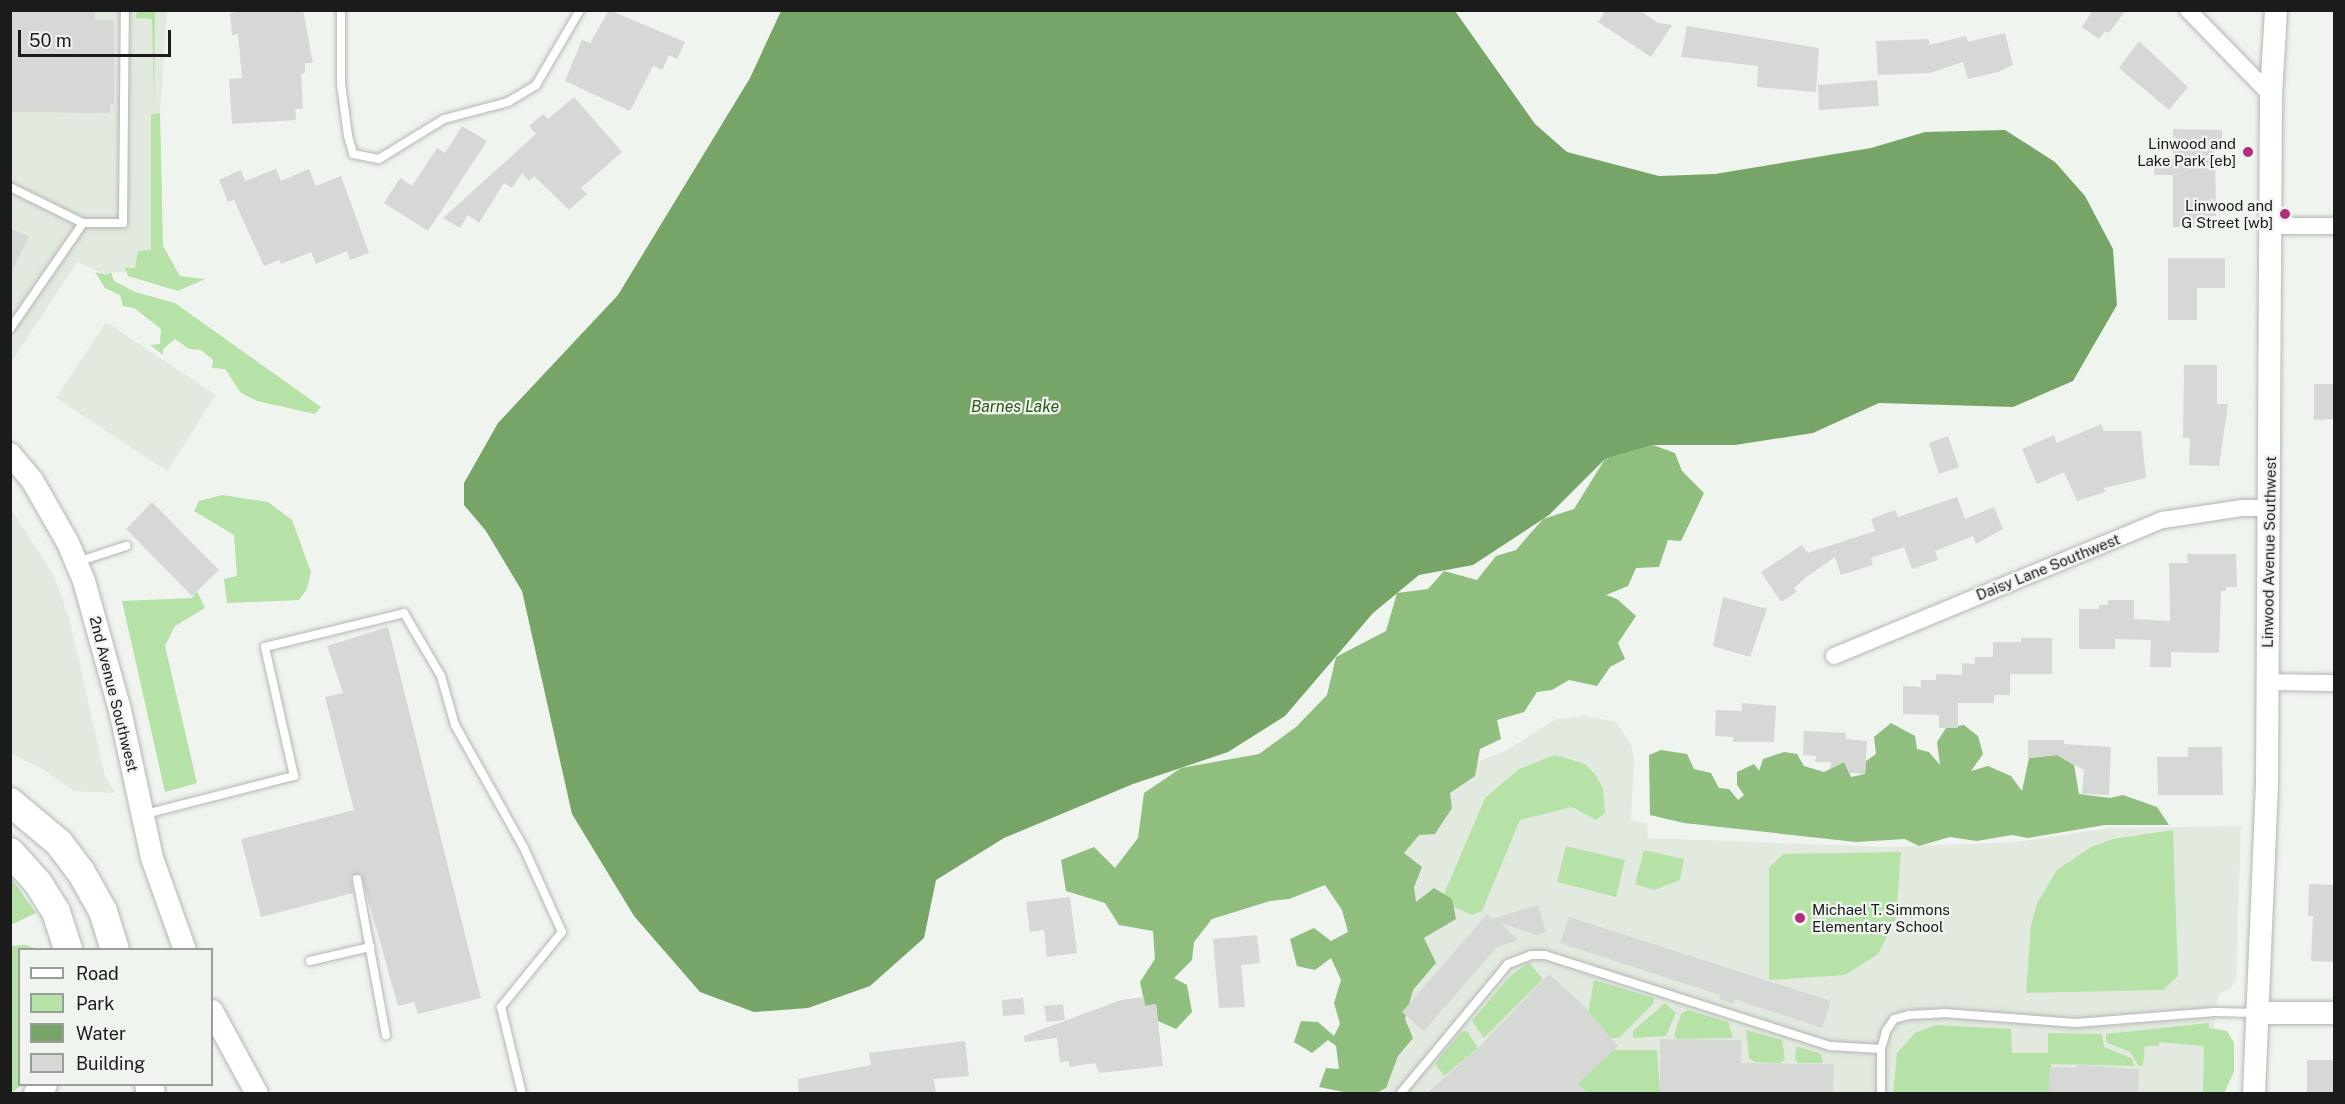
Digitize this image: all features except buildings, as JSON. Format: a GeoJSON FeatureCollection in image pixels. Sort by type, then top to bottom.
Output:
{"type":"FeatureCollection","features":[{"type":"Feature","properties":{"kind":"highway"},"geometry":{"type":"LineString","coordinates":[[10,802],[42,826],[81,872],[103,911],[114,948]]}},
{"type":"Feature","properties":{"kind":"highway"},"geometry":{"type":"LineString","coordinates":[[10,852],[38,883],[56,912],[67,948]]}},
{"type":"Feature","properties":{"kind":"street"},"geometry":{"type":"LineString","coordinates":[[2188,10],[2271,95]]}},
{"type":"Feature","properties":{"kind":"street","name":"Linwood Avenue Southwest"},"geometry":{"type":"LineString","coordinates":[[2254,1094],[2267,786],[2271,95],[2276,10]]}},
{"type":"Feature","properties":{"kind":"street"},"geometry":{"type":"LineString","coordinates":[[2270,226],[2334,226]]}},
{"type":"Feature","properties":{"kind":"street","name":"2nd Avenue Southwest"},"geometry":{"type":"LineString","coordinates":[[11,454],[32,480],[76,562],[97,623],[152,858],[184,948]]}},
{"type":"Feature","properties":{"kind":"street","name":"Daisy Lane Southwest"},"geometry":{"type":"LineString","coordinates":[[1834,656],[2163,520],[2241,508],[2270,508]]}},
{"type":"Feature","properties":{"kind":"street"},"geometry":{"type":"LineString","coordinates":[[2268,682],[2334,683]]}},
{"type":"Feature","properties":{"kind":"street"},"geometry":{"type":"LineString","coordinates":[[213,1013],[257,1094]]}},
{"type":"Feature","properties":{"kind":"street"},"geometry":{"type":"LineString","coordinates":[[2256,1013],[2334,1013]]}},
{"type":"Feature","properties":{"kind":"lane"},"geometry":{"type":"LineString","coordinates":[[10,187],[83,223],[123,223],[125,10]]}},
{"type":"Feature","properties":{"kind":"lane"},"geometry":{"type":"LineString","coordinates":[[341,10],[341,84],[348,136],[353,154],[379,159],[444,119],[508,102],[536,85],[580,10]]}},
{"type":"Feature","properties":{"kind":"lane"},"geometry":{"type":"LineString","coordinates":[[10,329],[83,223]]}},
{"type":"Feature","properties":{"kind":"lane"},"geometry":{"type":"LineString","coordinates":[[76,562],[126,546]]}},
{"type":"Feature","properties":{"kind":"lane"},"geometry":{"type":"LineString","coordinates":[[142,814],[294,776],[265,647],[404,613],[441,676],[455,725],[523,846],[562,932],[501,1007],[522,1094]]}},
{"type":"Feature","properties":{"kind":"lane"},"geometry":{"type":"LineString","coordinates":[[357,879],[386,1035]]}},
{"type":"Feature","properties":{"kind":"lane"},"geometry":{"type":"LineString","coordinates":[[310,962],[370,947]]}},
{"type":"Feature","properties":{"kind":"lane"},"geometry":{"type":"LineString","coordinates":[[1400,1094],[1508,964],[1531,955],[1545,955],[1831,1046],[1881,1049]]}},
{"type":"Feature","properties":{"kind":"lane"},"geometry":{"type":"LineString","coordinates":[[1881,1094],[1881,1049],[1894,1019],[1927,1013],[2076,1023],[2215,1012],[2256,1013]]}},
{"type":"Feature","properties":{"kind":"shaded area"},"geometry":{"type":"Polygon","coordinates":[[[11,11],[167,11],[160,113],[163,272],[111,272],[107,275],[77,262],[11,363],[11,11]]]}},
{"type":"Feature","properties":{"kind":"shaded area"},"geometry":{"type":"Polygon","coordinates":[[[106,322],[216,395],[167,471],[56,398],[106,322]]]}},
{"type":"Feature","properties":{"kind":"shaded area"},"geometry":{"type":"Polygon","coordinates":[[[1653,445],[1675,453],[1682,471],[1704,493],[1681,541],[1668,540],[1659,567],[1636,568],[1628,586],[1606,595],[1617,599],[1636,616],[1618,643],[1625,659],[1610,667],[1597,686],[1569,680],[1552,690],[1537,692],[1524,712],[1497,720],[1501,739],[1480,749],[1475,776],[1450,793],[1452,808],[1435,834],[1419,835],[1404,853],[1422,867],[1414,887],[1416,902],[1434,888],[1452,899],[1456,919],[1424,938],[1436,963],[1413,990],[1405,1019],[1413,1038],[1398,1056],[1386,1088],[1376,1093],[1354,1094],[1319,1087],[1326,1068],[1339,1069],[1336,1046],[1328,1040],[1312,1053],[1294,1042],[1301,1021],[1318,1022],[1334,1036],[1340,1024],[1334,1003],[1341,980],[1331,958],[1315,970],[1297,966],[1290,939],[1314,928],[1331,941],[1348,932],[1342,910],[1325,885],[1289,899],[1270,901],[1212,919],[1194,942],[1192,960],[1174,978],[1187,985],[1192,1012],[1176,1029],[1158,1021],[1156,1004],[1145,1006],[1140,982],[1155,959],[1153,931],[1119,925],[1105,903],[1066,891],[1061,860],[1094,847],[1115,868],[1138,838],[1144,793],[1181,768],[1259,754],[1296,727],[1327,695],[1336,657],[1386,631],[1397,593],[1428,589],[1444,571],[1477,580],[1496,556],[1516,550],[1543,519],[1574,509],[1605,459],[1653,445]]]}},
{"type":"Feature","properties":{"kind":"shaded area"},"geometry":{"type":"Polygon","coordinates":[[[10,507],[53,574],[69,617],[105,776],[115,793],[73,791],[43,769],[11,754],[10,507]]]}},
{"type":"Feature","properties":{"kind":"shaded area","name":"Michael T. Simmons Elementary School"},"geometry":{"type":"Polygon","coordinates":[[[1585,716],[1616,722],[1631,744],[1634,758],[1631,821],[1647,823],[1648,838],[1886,847],[2017,842],[2110,828],[2241,826],[2236,980],[2231,988],[2218,995],[2214,1028],[2227,1031],[2234,1043],[2234,1072],[2224,1094],[1363,1093],[1362,855],[1435,779],[1507,750],[1556,719],[1585,716]]]}},
{"type":"Feature","properties":{"kind":"shaded area"},"geometry":{"type":"Polygon","coordinates":[[[1891,723],[1915,736],[1917,749],[1929,752],[1940,765],[1937,742],[1946,728],[1964,725],[1978,736],[1983,754],[1971,771],[1988,766],[2011,776],[2022,791],[2029,758],[2057,755],[2074,765],[2079,794],[2110,798],[2123,795],[2157,807],[2169,825],[2105,825],[2028,838],[2012,835],[1977,841],[1950,837],[1919,846],[1905,839],[1856,842],[1684,823],[1650,815],[1649,755],[1661,750],[1687,754],[1694,769],[1711,773],[1719,788],[1729,789],[1738,800],[1744,795],[1737,785],[1737,772],[1754,764],[1759,771],[1763,759],[1784,752],[1797,754],[1804,766],[1824,772],[1844,762],[1851,777],[1865,774],[1866,761],[1876,754],[1874,737],[1891,723]]]}},
{"type":"Feature","properties":{"kind":"green space"},"geometry":{"type":"Polygon","coordinates":[[[137,11],[155,11],[154,105],[152,19],[136,18],[137,11]]]}},
{"type":"Feature","properties":{"kind":"green space"},"geometry":{"type":"Polygon","coordinates":[[[160,113],[163,246],[180,276],[205,279],[178,291],[128,276],[125,268],[135,268],[138,251],[151,250],[151,114],[160,113]]]}},
{"type":"Feature","properties":{"kind":"green space"},"geometry":{"type":"Polygon","coordinates":[[[95,272],[107,275],[111,272],[114,281],[135,292],[175,303],[321,407],[315,414],[257,401],[241,393],[225,369],[212,368],[213,360],[201,350],[189,349],[175,339],[163,349],[163,355],[150,345],[160,344],[161,329],[134,308],[123,306],[120,295],[105,288],[95,272]]]}},
{"type":"Feature","properties":{"kind":"green space"},"geometry":{"type":"Polygon","coordinates":[[[222,495],[268,502],[292,520],[311,572],[307,589],[299,600],[227,603],[224,579],[237,576],[234,535],[194,511],[199,501],[222,495]]]}},
{"type":"Feature","properties":{"kind":"green space"},"geometry":{"type":"Polygon","coordinates":[[[197,591],[205,608],[175,626],[165,646],[197,783],[165,792],[122,601],[192,598],[197,591]]]}},
{"type":"Feature","properties":{"kind":"green space"},"geometry":{"type":"Polygon","coordinates":[[[1555,755],[1585,764],[1595,774],[1603,789],[1605,813],[1596,820],[1572,807],[1520,820],[1482,911],[1472,915],[1441,901],[1485,798],[1519,769],[1555,755]]]}},
{"type":"Feature","properties":{"kind":"green space"},"geometry":{"type":"Polygon","coordinates":[[[2173,830],[2178,976],[2163,990],[2026,993],[2031,925],[2037,903],[2057,870],[2091,847],[2113,839],[2173,830]]]}},
{"type":"Feature","properties":{"kind":"green space"},"geometry":{"type":"Polygon","coordinates":[[[1566,846],[1625,860],[1616,897],[1557,882],[1566,846]]]}},
{"type":"Feature","properties":{"kind":"green space"},"geometry":{"type":"Polygon","coordinates":[[[1644,850],[1684,859],[1680,880],[1654,890],[1635,884],[1644,850]]]}},
{"type":"Feature","properties":{"kind":"green space"},"geometry":{"type":"Polygon","coordinates":[[[1901,852],[1896,919],[1878,954],[1845,975],[1769,980],[1769,868],[1783,854],[1901,852]]]}},
{"type":"Feature","properties":{"kind":"green space"},"geometry":{"type":"Polygon","coordinates":[[[11,878],[36,913],[10,925],[11,878]]]}},
{"type":"Feature","properties":{"kind":"green space"},"geometry":{"type":"Polygon","coordinates":[[[26,945],[34,948],[18,948],[18,1086],[21,1086],[11,1093],[11,946],[26,945]]]}},
{"type":"Feature","properties":{"kind":"green space"},"geometry":{"type":"Polygon","coordinates":[[[1529,963],[1543,979],[1484,1038],[1472,1021],[1510,976],[1529,963]]]}},
{"type":"Feature","properties":{"kind":"green space"},"geometry":{"type":"Polygon","coordinates":[[[1594,980],[1654,998],[1653,1004],[1619,1038],[1609,1038],[1588,1014],[1594,980]]]}},
{"type":"Feature","properties":{"kind":"green space"},"geometry":{"type":"Polygon","coordinates":[[[1665,1003],[1676,1013],[1666,1036],[1633,1038],[1633,1031],[1665,1003]]]}},
{"type":"Feature","properties":{"kind":"green space"},"geometry":{"type":"Polygon","coordinates":[[[1688,1010],[1728,1022],[1733,1038],[1677,1039],[1674,1036],[1681,1014],[1688,1010]]]}},
{"type":"Feature","properties":{"kind":"green space"},"geometry":{"type":"Polygon","coordinates":[[[2209,1023],[2209,1028],[2227,1031],[2234,1043],[2234,1072],[2224,1093],[2203,1093],[2204,1046],[2159,1042],[2159,1046],[2145,1046],[2143,1066],[2139,1066],[2130,1052],[2106,1042],[2106,1034],[2209,1023]]]}},
{"type":"Feature","properties":{"kind":"green space"},"geometry":{"type":"Polygon","coordinates":[[[1936,1025],[2011,1029],[2012,1053],[2048,1053],[2048,1033],[2102,1034],[2104,1047],[2131,1058],[2135,1066],[2051,1064],[2049,1093],[1893,1094],[1897,1053],[1915,1033],[1936,1025]]]}},
{"type":"Feature","properties":{"kind":"green space"},"geometry":{"type":"Polygon","coordinates":[[[1746,1030],[1782,1040],[1785,1060],[1780,1063],[1754,1062],[1749,1058],[1746,1030]]]}},
{"type":"Feature","properties":{"kind":"green space"},"geometry":{"type":"Polygon","coordinates":[[[1467,1031],[1478,1048],[1444,1076],[1435,1063],[1461,1032],[1467,1031]]]}},
{"type":"Feature","properties":{"kind":"green space"},"geometry":{"type":"Polygon","coordinates":[[[1796,1046],[1821,1054],[1823,1063],[1799,1063],[1795,1060],[1796,1046]]]}},
{"type":"Feature","properties":{"kind":"green space"},"geometry":{"type":"Polygon","coordinates":[[[1613,1050],[1657,1050],[1660,1093],[1587,1093],[1577,1084],[1613,1050]]]}},
{"type":"Feature","properties":{"kind":"water","name":"Barnes Lake"},"geometry":{"type":"Polygon","coordinates":[[[781,11],[1455,11],[1535,124],[1567,152],[1659,176],[1715,174],[1871,148],[1925,132],[2005,130],[2055,162],[2085,196],[2113,249],[2117,305],[2073,381],[2013,407],[1879,403],[1813,433],[1735,445],[1653,445],[1605,459],[1549,515],[1473,565],[1419,575],[1373,613],[1285,716],[1228,752],[1133,784],[1004,838],[936,880],[924,938],[870,986],[808,1008],[754,1012],[700,992],[634,916],[572,814],[522,591],[486,531],[464,505],[464,483],[498,423],[618,295],[750,78],[781,11]]]}},
{"type":"Feature","properties":{"kind":"place","name":"Linwood and Lake Park [eb]"},"geometry":{"type":"Point","coordinates":[2248,152]}},
{"type":"Feature","properties":{"kind":"place","name":"Linwood and G Street [wb]"},"geometry":{"type":"Point","coordinates":[2285,214]}},
{"type":"Feature","properties":{"kind":"place","name":"Michael T. Simmons Elementary School"},"geometry":{"type":"Point","coordinates":[1800,918]}}]}
